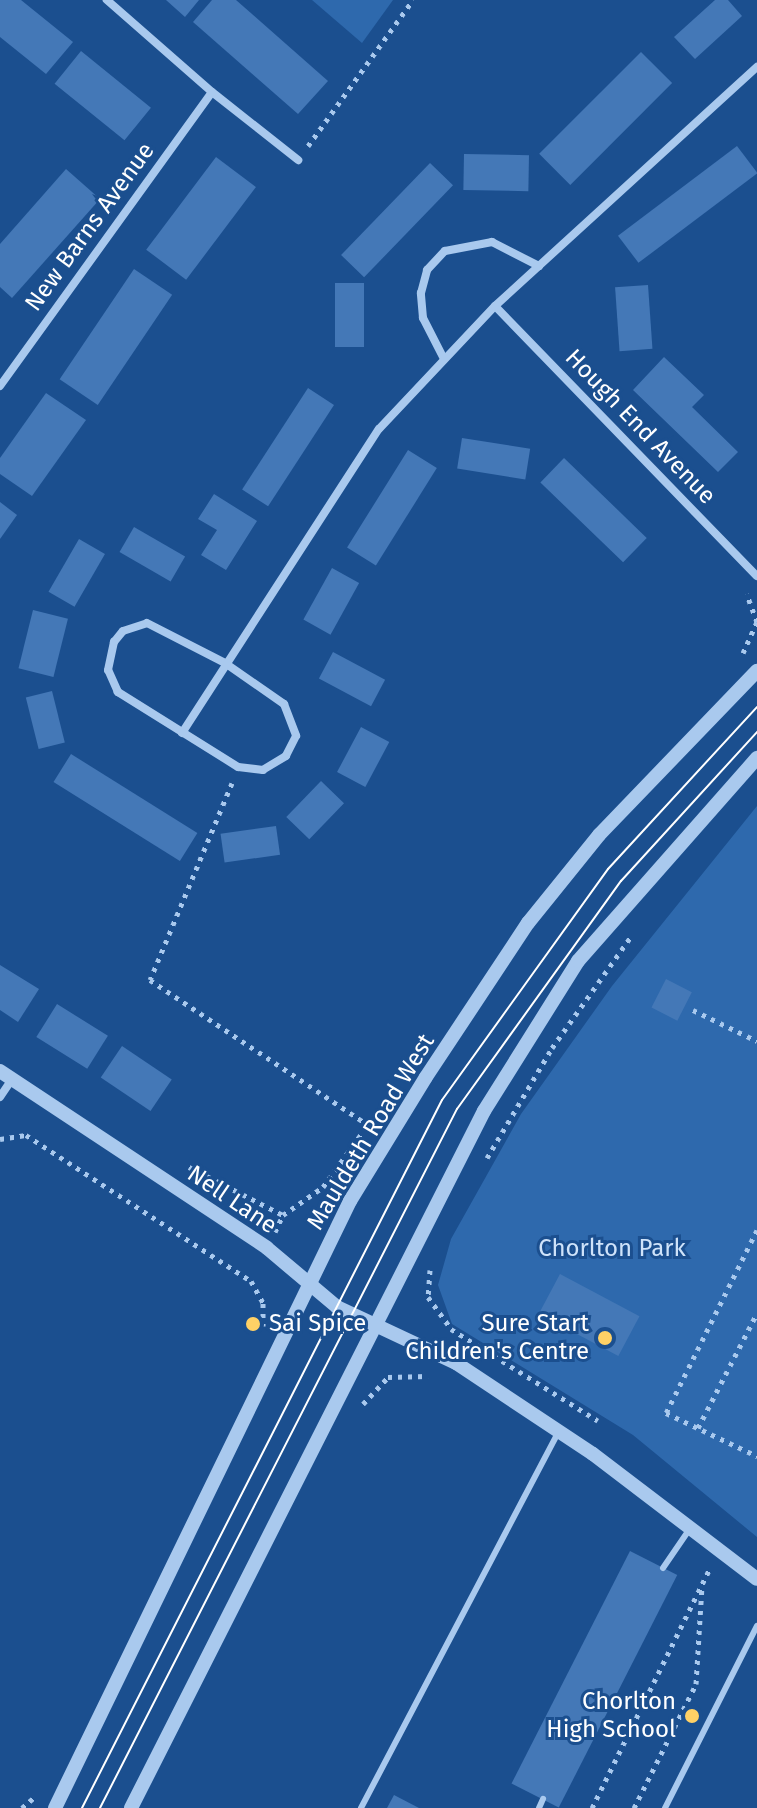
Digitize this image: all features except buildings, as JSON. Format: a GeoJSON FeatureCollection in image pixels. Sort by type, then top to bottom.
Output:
{"type":"FeatureCollection","features":[{"type":"Feature","properties":{"kind":"street"},"geometry":{"type":"LineString","coordinates":[[107,0],[212,92],[298,160]]}},
{"type":"Feature","properties":{"kind":"street"},"geometry":{"type":"LineString","coordinates":[[182,733],[379,429],[443,357],[495,306],[757,67]]}},
{"type":"Feature","properties":{"kind":"street","name":"New Barns Avenue"},"geometry":{"type":"LineString","coordinates":[[0,386],[212,92]]}},
{"type":"Feature","properties":{"kind":"street"},"geometry":{"type":"LineString","coordinates":[[443,357],[426,326],[421,293],[427,270],[445,251],[492,242],[539,266]]}},
{"type":"Feature","properties":{"kind":"street","name":"Hough End Avenue"},"geometry":{"type":"LineString","coordinates":[[495,306],[757,576]]}},
{"type":"Feature","properties":{"kind":"street"},"geometry":{"type":"LineString","coordinates":[[147,623],[225,663],[284,704],[295,722],[293,745],[276,765],[238,767],[118,692],[108,670],[114,642],[123,631],[147,623]]}},
{"type":"Feature","properties":{"kind":"street","name":"Mauldeth Road West"},"geometry":{"type":"LineString","coordinates":[[55,1808],[350,1201],[528,923],[599,835],[757,671]]}},
{"type":"Feature","properties":{"kind":"street"},"geometry":{"type":"LineString","coordinates":[[131,1808],[484,1111],[578,961],[757,758]]}},
{"type":"Feature","properties":{"kind":"street"},"geometry":{"type":"LineString","coordinates":[[0,1097],[6,1075]]}},
{"type":"Feature","properties":{"kind":"street","name":"Nell Lane"},"geometry":{"type":"LineString","coordinates":[[6,1075],[267,1248],[310,1286],[378,1325],[424,1343],[692,1527],[757,1579]]}},
{"type":"Feature","properties":{"kind":"lane"},"geometry":{"type":"LineString","coordinates":[[361,1808],[558,1433]]}},
{"type":"Feature","properties":{"kind":"lane"},"geometry":{"type":"LineString","coordinates":[[663,1568],[692,1527]]}},
{"type":"Feature","properties":{"kind":"lane"},"geometry":{"type":"LineString","coordinates":[[665,1808],[757,1626]]}},
{"type":"Feature","properties":{"kind":"lane"},"geometry":{"type":"LineString","coordinates":[[539,1808],[543,1799]]}},
{"type":"Feature","properties":{"kind":"path"},"geometry":{"type":"LineString","coordinates":[[298,160],[413,0]]}},
{"type":"Feature","properties":{"kind":"path"},"geometry":{"type":"LineString","coordinates":[[741,656],[756,634],[755,611],[747,594]]}},
{"type":"Feature","properties":{"kind":"path"},"geometry":{"type":"LineString","coordinates":[[238,767],[150,980],[368,1125]]}},
{"type":"Feature","properties":{"kind":"path"},"geometry":{"type":"LineString","coordinates":[[482,1166],[552,1048],[639,926]]}},
{"type":"Feature","properties":{"kind":"path"},"geometry":{"type":"LineString","coordinates":[[693,1010],[757,1041]]}},
{"type":"Feature","properties":{"kind":"path"},"geometry":{"type":"LineString","coordinates":[[275,1231],[283,1215],[323,1187],[375,1116]]}},
{"type":"Feature","properties":{"kind":"path"},"geometry":{"type":"LineString","coordinates":[[0,1139],[26,1135],[251,1281],[263,1303],[258,1340]]}},
{"type":"Feature","properties":{"kind":"path"},"geometry":{"type":"LineString","coordinates":[[175,1160],[283,1215]]}},
{"type":"Feature","properties":{"kind":"path"},"geometry":{"type":"LineString","coordinates":[[757,1230],[666,1413],[757,1456]]}},
{"type":"Feature","properties":{"kind":"path"},"geometry":{"type":"LineString","coordinates":[[432,1263],[427,1286],[438,1315],[598,1421]]}},
{"type":"Feature","properties":{"kind":"path"},"geometry":{"type":"LineString","coordinates":[[251,1281],[256,1271]]}},
{"type":"Feature","properties":{"kind":"path"},"geometry":{"type":"LineString","coordinates":[[698,1428],[757,1313]]}},
{"type":"Feature","properties":{"kind":"path"},"geometry":{"type":"LineString","coordinates":[[433,1325],[438,1315]]}},
{"type":"Feature","properties":{"kind":"path"},"geometry":{"type":"LineString","coordinates":[[357,1415],[388,1377],[411,1372],[441,1381]]}},
{"type":"Feature","properties":{"kind":"path"},"geometry":{"type":"LineString","coordinates":[[592,1808],[702,1581],[723,1551]]}},
{"type":"Feature","properties":{"kind":"path"},"geometry":{"type":"LineString","coordinates":[[634,1808],[696,1684],[702,1581]]}},
{"type":"Feature","properties":{"kind":"green space"},"geometry":{"type":"Polygon","coordinates":[[[312,0],[393,0],[362,43],[312,0]]]}},
{"type":"Feature","properties":{"kind":"green space","name":"Chorlton Park"},"geometry":{"type":"Polygon","coordinates":[[[757,806],[757,1537],[633,1435],[452,1324],[438,1285],[451,1239],[521,1114],[612,986],[757,806]]]}},
{"type":"Feature","properties":{"kind":"tram line"},"geometry":{"type":"LineString","coordinates":[[82,1808],[442,1100],[608,869],[757,707]]}},
{"type":"Feature","properties":{"kind":"tram line"},"geometry":{"type":"LineString","coordinates":[[100,1808],[457,1109],[621,881],[757,732]]}},
{"type":"Feature","properties":{"kind":"place","name":"Sai Spice"},"geometry":{"type":"Point","coordinates":[253,1324]}},
{"type":"Feature","properties":{"kind":"place","name":"Sure Start Children's Centre"},"geometry":{"type":"Point","coordinates":[605,1338]}},
{"type":"Feature","properties":{"kind":"place","name":"Chorlton High School"},"geometry":{"type":"Point","coordinates":[692,1716]}}]}
